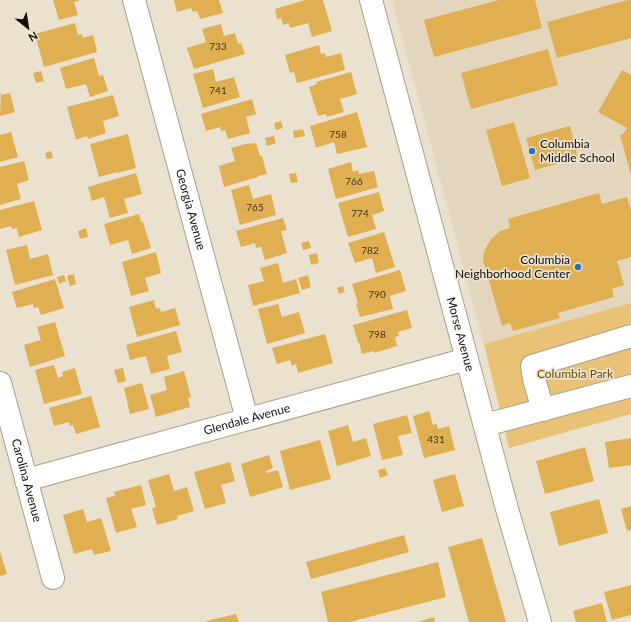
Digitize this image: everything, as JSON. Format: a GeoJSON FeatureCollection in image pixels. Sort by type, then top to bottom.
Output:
{"type":"FeatureCollection","features":[{"type":"Feature","properties":{"kind":"street","name":"Georgia Avenue"},"geometry":{"type":"LineString","coordinates":[[134,0],[247,419]]}},
{"type":"Feature","properties":{"kind":"street","name":"Morse Avenue"},"geometry":{"type":"LineString","coordinates":[[371,0],[485,425],[506,509],[540,622]]}},
{"type":"Feature","properties":{"kind":"street"},"geometry":{"type":"LineString","coordinates":[[543,410],[532,366],[631,336]]}},
{"type":"Feature","properties":{"kind":"street","name":"Glendale Avenue"},"geometry":{"type":"LineString","coordinates":[[26,480],[467,359]]}},
{"type":"Feature","properties":{"kind":"street","name":"Carolina Avenue"},"geometry":{"type":"LineString","coordinates":[[0,383],[53,578]]}},
{"type":"Feature","properties":{"kind":"street"},"geometry":{"type":"LineString","coordinates":[[485,425],[631,386]]}},
{"type":"Feature","properties":{"kind":"shaded area","name":"Columbia Middle School"},"geometry":{"type":"Polygon","coordinates":[[[392,0],[631,0],[631,303],[484,344],[392,0]]]}},
{"type":"Feature","properties":{"kind":"green space","name":"Columbia Park"},"geometry":{"type":"Polygon","coordinates":[[[631,303],[631,414],[509,448],[484,344],[631,303]]]}},
{"type":"Feature","properties":{"kind":"building"},"geometry":{"type":"Polygon","coordinates":[[[53,0],[81,0],[74,2],[78,15],[59,20],[53,0]]]}},
{"type":"Feature","properties":{"kind":"building"},"geometry":{"type":"Polygon","coordinates":[[[174,0],[219,0],[223,13],[200,19],[197,11],[193,12],[191,8],[177,12],[174,0]]]}},
{"type":"Feature","properties":{"kind":"building"},"geometry":{"type":"Polygon","coordinates":[[[305,0],[323,0],[332,31],[312,37],[308,23],[290,28],[289,23],[283,25],[281,18],[277,19],[275,9],[305,0]]]}},
{"type":"Feature","properties":{"kind":"building"},"geometry":{"type":"Polygon","coordinates":[[[499,0],[535,0],[542,28],[434,57],[424,20],[499,0]]]}},
{"type":"Feature","properties":{"kind":"building"},"geometry":{"type":"Polygon","coordinates":[[[631,0],[631,38],[557,58],[547,22],[631,0]]]}},
{"type":"Feature","properties":{"kind":"building"},"geometry":{"type":"Polygon","coordinates":[[[75,23],[78,35],[82,34],[83,38],[93,35],[97,52],[44,67],[35,34],[75,23]]]}},
{"type":"Feature","properties":{"kind":"building"},"geometry":{"type":"Polygon","coordinates":[[[221,24],[224,36],[235,33],[238,44],[241,43],[245,54],[194,69],[187,48],[206,42],[202,29],[221,24]]]}},
{"type":"Feature","properties":{"kind":"building"},"geometry":{"type":"Polygon","coordinates":[[[319,45],[321,54],[325,53],[326,57],[341,53],[345,70],[297,83],[294,72],[290,73],[285,55],[319,45]]]}},
{"type":"Feature","properties":{"kind":"building"},"geometry":{"type":"Polygon","coordinates":[[[548,49],[558,85],[471,109],[461,73],[548,49]]]}},
{"type":"Feature","properties":{"kind":"building"},"geometry":{"type":"Polygon","coordinates":[[[94,58],[99,76],[103,75],[108,91],[90,97],[86,84],[66,89],[60,68],[94,58]]]}},
{"type":"Feature","properties":{"kind":"building"},"geometry":{"type":"Polygon","coordinates":[[[213,69],[216,82],[234,77],[240,97],[203,108],[193,74],[213,69]]]}},
{"type":"Feature","properties":{"kind":"building"},"geometry":{"type":"Polygon","coordinates":[[[622,70],[631,75],[631,175],[620,135],[623,134],[627,128],[598,112],[622,70]]]}},
{"type":"Feature","properties":{"kind":"building"},"geometry":{"type":"Polygon","coordinates":[[[41,71],[44,81],[36,83],[33,73],[41,71]]]}},
{"type":"Feature","properties":{"kind":"building"},"geometry":{"type":"Polygon","coordinates":[[[351,72],[357,94],[340,99],[344,112],[327,117],[326,114],[318,116],[309,87],[317,84],[316,82],[351,72]]]}},
{"type":"Feature","properties":{"kind":"building"},"geometry":{"type":"Polygon","coordinates":[[[1,91],[2,95],[10,93],[15,112],[0,116],[1,91]]]}},
{"type":"Feature","properties":{"kind":"building"},"geometry":{"type":"Polygon","coordinates":[[[113,95],[119,116],[103,121],[106,133],[88,139],[87,136],[76,140],[67,107],[113,95]]]}},
{"type":"Feature","properties":{"kind":"building"},"geometry":{"type":"Polygon","coordinates":[[[252,99],[256,114],[246,117],[250,133],[228,139],[225,130],[221,131],[220,127],[206,131],[201,114],[252,99]]]}},
{"type":"Feature","properties":{"kind":"building"},"geometry":{"type":"Polygon","coordinates":[[[357,112],[367,147],[337,154],[334,142],[316,148],[310,126],[357,112]]]}},
{"type":"Feature","properties":{"kind":"building"},"geometry":{"type":"Polygon","coordinates":[[[281,121],[283,128],[276,130],[274,123],[281,121]]]}},
{"type":"Feature","properties":{"kind":"building"},"geometry":{"type":"Polygon","coordinates":[[[514,122],[530,178],[502,186],[486,130],[514,122]]]}},
{"type":"Feature","properties":{"kind":"building"},"geometry":{"type":"Polygon","coordinates":[[[570,126],[578,158],[535,170],[526,138],[570,126]]]}},
{"type":"Feature","properties":{"kind":"building"},"geometry":{"type":"Polygon","coordinates":[[[303,129],[305,136],[294,138],[293,131],[303,129]]]}},
{"type":"Feature","properties":{"kind":"building"},"geometry":{"type":"Polygon","coordinates":[[[11,132],[18,157],[0,162],[0,135],[11,132]]]}},
{"type":"Feature","properties":{"kind":"building"},"geometry":{"type":"Polygon","coordinates":[[[128,134],[136,168],[99,177],[90,144],[128,134]]]}},
{"type":"Feature","properties":{"kind":"building"},"geometry":{"type":"Polygon","coordinates":[[[274,136],[276,143],[267,146],[265,138],[274,136]]]}},
{"type":"Feature","properties":{"kind":"building"},"geometry":{"type":"Polygon","coordinates":[[[249,143],[256,143],[260,156],[262,156],[267,174],[224,187],[219,166],[235,161],[231,148],[249,143]]]}},
{"type":"Feature","properties":{"kind":"building"},"geometry":{"type":"Polygon","coordinates":[[[51,151],[53,158],[47,159],[45,153],[51,151]]]}},
{"type":"Feature","properties":{"kind":"building"},"geometry":{"type":"Polygon","coordinates":[[[24,161],[29,180],[17,184],[21,199],[0,205],[0,167],[24,161]]]}},
{"type":"Feature","properties":{"kind":"building"},"geometry":{"type":"Polygon","coordinates":[[[351,162],[353,172],[358,170],[359,174],[374,171],[378,187],[336,199],[328,169],[351,162]]]}},
{"type":"Feature","properties":{"kind":"building"},"geometry":{"type":"Polygon","coordinates":[[[136,173],[142,194],[124,199],[128,213],[110,218],[104,197],[92,201],[88,187],[136,173]]]}},
{"type":"Feature","properties":{"kind":"building"},"geometry":{"type":"Polygon","coordinates":[[[296,173],[298,182],[291,183],[289,174],[296,173]]]}},
{"type":"Feature","properties":{"kind":"building"},"geometry":{"type":"Polygon","coordinates":[[[249,185],[253,199],[271,194],[276,215],[240,225],[231,190],[249,185]]]}},
{"type":"Feature","properties":{"kind":"building"},"geometry":{"type":"Polygon","coordinates":[[[379,192],[384,211],[372,215],[376,229],[348,237],[338,203],[379,192]]]}},
{"type":"Feature","properties":{"kind":"building","name":"Columbia Neighborhood Center"},"geometry":{"type":"Polygon","coordinates":[[[599,193],[602,204],[627,197],[631,210],[631,257],[617,261],[624,285],[612,289],[614,297],[558,313],[560,318],[513,331],[510,323],[502,326],[483,260],[484,252],[491,239],[500,231],[510,228],[508,219],[599,193]]]}},
{"type":"Feature","properties":{"kind":"building"},"geometry":{"type":"Polygon","coordinates":[[[34,201],[42,230],[19,237],[17,228],[12,229],[11,226],[0,229],[0,210],[34,201]]]}},
{"type":"Feature","properties":{"kind":"building"},"geometry":{"type":"Polygon","coordinates":[[[139,214],[151,248],[132,254],[128,240],[110,245],[104,224],[139,214]]]}},
{"type":"Feature","properties":{"kind":"building"},"geometry":{"type":"Polygon","coordinates":[[[283,218],[287,230],[281,231],[287,253],[265,260],[261,247],[256,248],[255,243],[241,247],[236,231],[283,218]]]}},
{"type":"Feature","properties":{"kind":"building"},"geometry":{"type":"Polygon","coordinates":[[[86,228],[88,237],[80,239],[78,231],[86,228]]]}},
{"type":"Feature","properties":{"kind":"building"},"geometry":{"type":"Polygon","coordinates":[[[384,232],[395,267],[376,273],[372,258],[355,263],[348,243],[384,232]]]}},
{"type":"Feature","properties":{"kind":"building"},"geometry":{"type":"Polygon","coordinates":[[[309,241],[311,248],[303,250],[301,243],[309,241]]]}},
{"type":"Feature","properties":{"kind":"building"},"geometry":{"type":"Polygon","coordinates":[[[27,245],[30,259],[48,254],[53,275],[15,285],[6,250],[27,245]]]}},
{"type":"Feature","properties":{"kind":"building"},"geometry":{"type":"Polygon","coordinates":[[[156,252],[161,273],[145,278],[149,291],[131,296],[122,262],[156,252]]]}},
{"type":"Feature","properties":{"kind":"building"},"geometry":{"type":"Polygon","coordinates":[[[317,253],[319,263],[311,265],[309,255],[317,253]]]}},
{"type":"Feature","properties":{"kind":"building"},"geometry":{"type":"Polygon","coordinates":[[[278,263],[283,283],[296,279],[300,293],[253,306],[248,285],[264,281],[260,268],[278,263]]]}},
{"type":"Feature","properties":{"kind":"building"},"geometry":{"type":"Polygon","coordinates":[[[400,270],[406,291],[390,296],[393,309],[360,317],[356,304],[358,303],[352,284],[400,270]]]}},
{"type":"Feature","properties":{"kind":"building"},"geometry":{"type":"Polygon","coordinates":[[[74,274],[76,284],[70,286],[67,276],[74,274]]]}},
{"type":"Feature","properties":{"kind":"building"},"geometry":{"type":"Polygon","coordinates":[[[64,275],[66,281],[59,284],[57,277],[64,275]]]}},
{"type":"Feature","properties":{"kind":"building"},"geometry":{"type":"Polygon","coordinates":[[[308,275],[311,287],[302,290],[298,278],[308,275]]]}},
{"type":"Feature","properties":{"kind":"building"},"geometry":{"type":"Polygon","coordinates":[[[55,279],[64,308],[41,315],[38,307],[34,308],[33,304],[17,308],[12,292],[55,279]]]}},
{"type":"Feature","properties":{"kind":"building"},"geometry":{"type":"Polygon","coordinates":[[[343,286],[345,292],[339,294],[337,288],[343,286]]]}},
{"type":"Feature","properties":{"kind":"building"},"geometry":{"type":"Polygon","coordinates":[[[154,300],[156,309],[160,308],[161,312],[175,308],[180,325],[137,337],[129,307],[154,300]]]}},
{"type":"Feature","properties":{"kind":"building"},"geometry":{"type":"Polygon","coordinates":[[[278,304],[282,317],[299,312],[305,333],[267,344],[258,309],[278,304]]]}},
{"type":"Feature","properties":{"kind":"building"},"geometry":{"type":"Polygon","coordinates":[[[407,310],[412,328],[398,332],[399,336],[395,337],[397,346],[374,353],[374,351],[362,354],[353,325],[407,310]]]}},
{"type":"Feature","properties":{"kind":"building"},"geometry":{"type":"Polygon","coordinates":[[[55,322],[65,356],[30,367],[24,345],[41,340],[37,327],[55,322]]]}},
{"type":"Feature","properties":{"kind":"building"},"geometry":{"type":"Polygon","coordinates":[[[176,331],[182,352],[167,356],[170,369],[151,374],[146,356],[130,360],[126,345],[176,331]]]}},
{"type":"Feature","properties":{"kind":"building"},"geometry":{"type":"Polygon","coordinates":[[[325,334],[333,363],[298,373],[296,364],[292,366],[290,360],[277,364],[272,348],[325,334]]]}},
{"type":"Feature","properties":{"kind":"building"},"geometry":{"type":"Polygon","coordinates":[[[54,365],[58,378],[63,376],[62,372],[75,368],[82,394],[44,404],[35,370],[54,365]]]}},
{"type":"Feature","properties":{"kind":"building"},"geometry":{"type":"Polygon","coordinates":[[[123,368],[126,381],[118,383],[114,370],[123,368]]]}},
{"type":"Feature","properties":{"kind":"building"},"geometry":{"type":"Polygon","coordinates":[[[184,371],[191,397],[188,398],[190,407],[156,417],[150,395],[167,390],[164,377],[184,371]]]}},
{"type":"Feature","properties":{"kind":"building"},"geometry":{"type":"Polygon","coordinates":[[[142,383],[149,409],[130,414],[124,388],[142,383]]]}},
{"type":"Feature","properties":{"kind":"building"},"geometry":{"type":"Polygon","coordinates":[[[91,396],[100,427],[76,434],[73,425],[70,426],[69,422],[54,426],[49,408],[91,396]]]}},
{"type":"Feature","properties":{"kind":"building"},"geometry":{"type":"Polygon","coordinates":[[[429,411],[433,425],[437,424],[438,429],[449,426],[455,450],[424,458],[413,416],[429,411]]]}},
{"type":"Feature","properties":{"kind":"building"},"geometry":{"type":"Polygon","coordinates":[[[407,415],[412,433],[398,436],[403,455],[382,460],[373,424],[407,415]]]}},
{"type":"Feature","properties":{"kind":"building"},"geometry":{"type":"Polygon","coordinates":[[[348,425],[353,442],[366,438],[371,456],[337,466],[328,431],[348,425]]]}},
{"type":"Feature","properties":{"kind":"building"},"geometry":{"type":"Polygon","coordinates":[[[631,438],[631,465],[609,468],[605,442],[631,438]]]}},
{"type":"Feature","properties":{"kind":"building"},"geometry":{"type":"Polygon","coordinates":[[[320,440],[331,479],[290,490],[280,451],[320,440]]]}},
{"type":"Feature","properties":{"kind":"building"},"geometry":{"type":"Polygon","coordinates":[[[585,447],[594,481],[545,494],[536,461],[585,447]]]}},
{"type":"Feature","properties":{"kind":"building"},"geometry":{"type":"Polygon","coordinates":[[[269,455],[273,468],[266,471],[267,473],[278,470],[283,487],[250,497],[241,464],[269,455]]]}},
{"type":"Feature","properties":{"kind":"building"},"geometry":{"type":"Polygon","coordinates":[[[230,462],[235,481],[221,485],[226,503],[205,509],[194,472],[230,462]]]}},
{"type":"Feature","properties":{"kind":"building"},"geometry":{"type":"Polygon","coordinates":[[[385,468],[388,475],[380,478],[378,470],[385,468]]]}},
{"type":"Feature","properties":{"kind":"building"},"geometry":{"type":"Polygon","coordinates":[[[169,474],[174,491],[187,487],[194,511],[177,516],[178,519],[157,525],[152,508],[156,507],[148,480],[169,474]]]}},
{"type":"Feature","properties":{"kind":"building"},"geometry":{"type":"Polygon","coordinates":[[[455,474],[464,506],[442,512],[433,480],[455,474]]]}},
{"type":"Feature","properties":{"kind":"building"},"geometry":{"type":"Polygon","coordinates":[[[141,485],[146,505],[131,509],[137,527],[116,533],[106,498],[115,496],[114,492],[141,485]]]}},
{"type":"Feature","properties":{"kind":"building"},"geometry":{"type":"Polygon","coordinates":[[[599,499],[608,533],[559,546],[550,512],[599,499]]]}},
{"type":"Feature","properties":{"kind":"building"},"geometry":{"type":"Polygon","coordinates":[[[631,506],[631,530],[627,531],[621,509],[631,506]]]}},
{"type":"Feature","properties":{"kind":"building"},"geometry":{"type":"Polygon","coordinates":[[[83,509],[87,522],[101,518],[111,551],[94,555],[92,549],[74,554],[63,515],[83,509]]]}},
{"type":"Feature","properties":{"kind":"building"},"geometry":{"type":"Polygon","coordinates":[[[404,535],[409,552],[311,579],[306,562],[404,535]]]}},
{"type":"Feature","properties":{"kind":"building"},"geometry":{"type":"Polygon","coordinates":[[[482,538],[506,622],[469,622],[448,547],[482,538]]]}},
{"type":"Feature","properties":{"kind":"building"},"geometry":{"type":"Polygon","coordinates":[[[0,552],[7,574],[0,576],[0,552]]]}},
{"type":"Feature","properties":{"kind":"building"},"geometry":{"type":"Polygon","coordinates":[[[438,562],[446,597],[350,622],[328,622],[321,592],[438,562]]]}},
{"type":"Feature","properties":{"kind":"building"},"geometry":{"type":"Polygon","coordinates":[[[631,585],[631,615],[612,620],[604,592],[631,585]]]}},
{"type":"Feature","properties":{"kind":"building"},"geometry":{"type":"Polygon","coordinates":[[[602,603],[607,622],[576,622],[573,611],[602,603]]]}},
{"type":"Feature","properties":{"kind":"building"},"geometry":{"type":"Polygon","coordinates":[[[236,614],[239,622],[206,621],[236,614]]]}},
{"type":"Feature","properties":{"kind":"building"},"geometry":{"type":"Polygon","coordinates":[[[434,617],[435,622],[418,622],[434,617]]]}},
{"type":"Feature","properties":{"kind":"place","name":"Columbia Middle School"},"geometry":{"type":"Point","coordinates":[532,151]}},
{"type":"Feature","properties":{"kind":"place","name":"Columbia Neighborhood Center"},"geometry":{"type":"Point","coordinates":[578,267]}}]}
